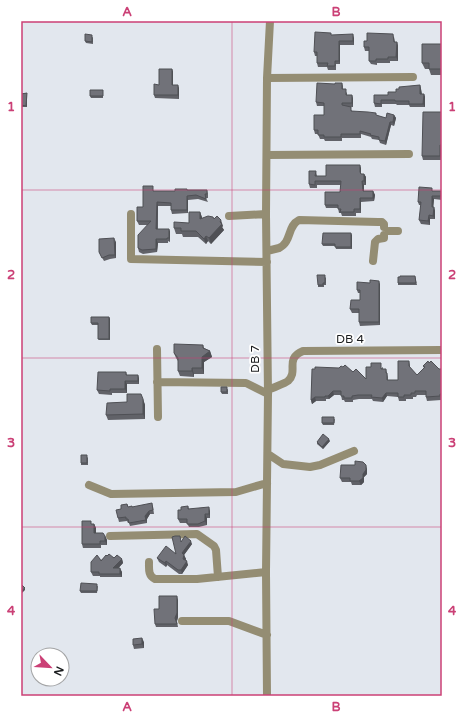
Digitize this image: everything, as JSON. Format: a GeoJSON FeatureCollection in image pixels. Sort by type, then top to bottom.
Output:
{"type":"FeatureCollection","features":[{"type":"Feature","properties":{"kind":"street","name":"DB 7"},"geometry":{"type":"LineString","coordinates":[[267,696],[266,572],[268,392],[266,214],[267,78],[270,21]]}},
{"type":"Feature","properties":{"kind":"street"},"geometry":{"type":"LineString","coordinates":[[267,78],[413,77]]}},
{"type":"Feature","properties":{"kind":"street"},"geometry":{"type":"LineString","coordinates":[[267,155],[409,154]]}},
{"type":"Feature","properties":{"kind":"street"},"geometry":{"type":"LineString","coordinates":[[131,214],[131,259],[267,262]]}},
{"type":"Feature","properties":{"kind":"street"},"geometry":{"type":"LineString","coordinates":[[228,216],[266,214]]}},
{"type":"Feature","properties":{"kind":"street"},"geometry":{"type":"LineString","coordinates":[[267,250],[279,248],[283,245],[289,237],[290,228],[299,220],[382,222],[386,231],[384,238],[378,239],[375,242],[373,261]]}},
{"type":"Feature","properties":{"kind":"street"},"geometry":{"type":"LineString","coordinates":[[386,231],[398,231]]}},
{"type":"Feature","properties":{"kind":"street"},"geometry":{"type":"LineString","coordinates":[[157,349],[158,417]]}},
{"type":"Feature","properties":{"kind":"street","name":"DB 4"},"geometry":{"type":"LineString","coordinates":[[268,392],[288,381],[291,376],[293,359],[295,355],[303,351],[441,350]]}},
{"type":"Feature","properties":{"kind":"street"},"geometry":{"type":"LineString","coordinates":[[267,375],[282,383]]}},
{"type":"Feature","properties":{"kind":"street"},"geometry":{"type":"LineString","coordinates":[[157,382],[246,383],[268,392]]}},
{"type":"Feature","properties":{"kind":"street"},"geometry":{"type":"LineString","coordinates":[[268,454],[283,464],[310,467],[320,466],[354,451]]}},
{"type":"Feature","properties":{"kind":"street"},"geometry":{"type":"LineString","coordinates":[[268,473],[283,464]]}},
{"type":"Feature","properties":{"kind":"street"},"geometry":{"type":"LineString","coordinates":[[89,485],[111,494],[236,492],[267,483]]}},
{"type":"Feature","properties":{"kind":"street"},"geometry":{"type":"LineString","coordinates":[[110,536],[197,534],[214,546],[216,550],[218,577]]}},
{"type":"Feature","properties":{"kind":"street"},"geometry":{"type":"LineString","coordinates":[[149,562],[149,574],[155,579],[197,579],[266,572]]}},
{"type":"Feature","properties":{"kind":"street"},"geometry":{"type":"LineString","coordinates":[[182,621],[229,621],[267,635]]}},
{"type":"Feature","properties":{"kind":"building"},"geometry":{"type":"Polygon","coordinates":[[[315,32],[331,33],[331,35],[353,34],[353,41],[339,41],[339,61],[335,61],[335,66],[327,66],[328,63],[317,63],[317,52],[314,52],[315,32]]]}},
{"type":"Feature","properties":{"kind":"building"},"geometry":{"type":"Polygon","coordinates":[[[367,33],[393,34],[394,42],[397,42],[396,57],[369,61],[369,47],[364,47],[364,41],[367,41],[367,33]]]}},
{"type":"Feature","properties":{"kind":"building"},"geometry":{"type":"Polygon","coordinates":[[[85,34],[92,35],[92,42],[85,41],[85,34]]]}},
{"type":"Feature","properties":{"kind":"building"},"geometry":{"type":"Polygon","coordinates":[[[422,44],[442,44],[442,69],[429,69],[429,63],[422,63],[422,44]]]}},
{"type":"Feature","properties":{"kind":"building"},"geometry":{"type":"Polygon","coordinates":[[[159,69],[172,69],[172,85],[178,85],[178,95],[154,95],[154,84],[159,85],[159,69]]]}},
{"type":"Feature","properties":{"kind":"building"},"geometry":{"type":"Polygon","coordinates":[[[317,83],[342,83],[342,89],[346,89],[346,95],[352,95],[352,103],[342,103],[342,105],[351,107],[351,111],[376,113],[376,115],[386,118],[387,113],[394,115],[393,122],[390,122],[385,141],[379,140],[379,137],[360,131],[360,134],[341,134],[341,137],[324,137],[324,135],[318,135],[318,130],[314,130],[314,115],[324,115],[324,103],[316,102],[317,83]]]}},
{"type":"Feature","properties":{"kind":"building"},"geometry":{"type":"Polygon","coordinates":[[[420,85],[420,94],[424,94],[423,104],[409,104],[409,101],[395,100],[381,100],[381,104],[374,103],[374,95],[388,95],[388,92],[396,92],[396,89],[399,89],[399,87],[420,85]]]}},
{"type":"Feature","properties":{"kind":"building"},"geometry":{"type":"Polygon","coordinates":[[[90,90],[103,90],[103,96],[90,96],[90,90]]]}},
{"type":"Feature","properties":{"kind":"building"},"geometry":{"type":"Polygon","coordinates":[[[27,93],[26,106],[21,105],[21,94],[27,93]]]}},
{"type":"Feature","properties":{"kind":"building"},"geometry":{"type":"Polygon","coordinates":[[[423,112],[442,112],[442,145],[440,145],[440,156],[422,156],[423,112]]]}},
{"type":"Feature","properties":{"kind":"building"},"geometry":{"type":"Polygon","coordinates":[[[326,165],[360,165],[360,172],[361,174],[364,174],[364,181],[362,181],[363,191],[373,191],[373,198],[360,198],[360,209],[354,209],[354,212],[340,212],[341,209],[338,209],[338,205],[325,205],[325,192],[340,192],[341,181],[315,181],[315,185],[309,184],[309,171],[316,171],[315,176],[326,176],[326,165]]]}},
{"type":"Feature","properties":{"kind":"building"},"geometry":{"type":"Polygon","coordinates":[[[143,186],[153,186],[153,191],[175,191],[175,189],[207,190],[207,194],[205,194],[206,199],[196,195],[187,196],[187,210],[171,210],[171,203],[157,202],[156,229],[169,229],[169,238],[156,239],[156,249],[142,250],[138,248],[138,235],[151,221],[137,221],[137,207],[143,207],[143,186]]]}},
{"type":"Feature","properties":{"kind":"building"},"geometry":{"type":"Polygon","coordinates":[[[419,187],[432,188],[432,191],[441,191],[441,196],[432,196],[432,207],[434,207],[433,216],[429,215],[428,221],[419,220],[421,202],[418,202],[419,187]]]}},
{"type":"Feature","properties":{"kind":"building"},"geometry":{"type":"Polygon","coordinates":[[[189,212],[200,212],[200,219],[208,216],[213,217],[214,219],[217,216],[221,220],[220,222],[222,224],[209,238],[206,236],[204,239],[196,231],[181,231],[181,228],[174,228],[174,222],[189,223],[189,212]]]}},
{"type":"Feature","properties":{"kind":"building"},"geometry":{"type":"Polygon","coordinates":[[[323,233],[351,233],[351,247],[335,247],[335,244],[322,244],[323,233]]]}},
{"type":"Feature","properties":{"kind":"building"},"geometry":{"type":"Polygon","coordinates":[[[114,238],[115,255],[109,255],[102,258],[99,252],[99,239],[114,238]]]}},
{"type":"Feature","properties":{"kind":"building"},"geometry":{"type":"Polygon","coordinates":[[[317,275],[325,275],[325,283],[323,283],[323,285],[318,285],[317,275]]]}},
{"type":"Feature","properties":{"kind":"building"},"geometry":{"type":"Polygon","coordinates":[[[415,276],[416,283],[398,283],[398,277],[415,276]]]}},
{"type":"Feature","properties":{"kind":"building"},"geometry":{"type":"Polygon","coordinates":[[[370,280],[379,281],[379,322],[359,322],[359,309],[350,309],[351,300],[360,300],[360,290],[357,290],[357,282],[370,283],[370,280]]]}},
{"type":"Feature","properties":{"kind":"building"},"geometry":{"type":"Polygon","coordinates":[[[91,317],[109,317],[109,339],[98,339],[98,323],[91,323],[91,317]]]}},
{"type":"Feature","properties":{"kind":"building"},"geometry":{"type":"Polygon","coordinates":[[[174,344],[203,345],[203,348],[210,351],[202,357],[202,368],[192,368],[192,371],[178,371],[178,358],[174,353],[174,344]]]}},
{"type":"Feature","properties":{"kind":"building"},"geometry":{"type":"Polygon","coordinates":[[[398,361],[409,361],[409,366],[417,375],[425,367],[423,366],[428,361],[429,363],[431,361],[439,369],[442,369],[442,394],[440,394],[440,396],[426,397],[426,391],[415,391],[415,393],[411,393],[411,395],[404,395],[404,397],[398,397],[398,393],[386,393],[382,398],[371,397],[372,395],[358,395],[352,396],[352,398],[344,398],[344,396],[341,396],[341,391],[333,391],[328,396],[315,397],[311,400],[312,369],[315,369],[315,367],[339,368],[345,365],[353,372],[356,369],[366,379],[366,367],[371,367],[371,363],[381,363],[381,369],[386,369],[387,380],[398,380],[398,361]]]}},
{"type":"Feature","properties":{"kind":"building"},"geometry":{"type":"Polygon","coordinates":[[[98,372],[126,372],[126,375],[138,375],[138,381],[125,381],[125,389],[110,389],[110,391],[97,390],[98,372]]]}},
{"type":"Feature","properties":{"kind":"building"},"geometry":{"type":"Polygon","coordinates":[[[221,387],[227,387],[227,392],[221,392],[221,387]]]}},
{"type":"Feature","properties":{"kind":"building"},"geometry":{"type":"Polygon","coordinates":[[[127,394],[141,394],[143,399],[143,414],[106,415],[107,403],[127,402],[127,394]]]}},
{"type":"Feature","properties":{"kind":"building"},"geometry":{"type":"Polygon","coordinates":[[[322,417],[334,417],[334,423],[322,423],[322,417]]]}},
{"type":"Feature","properties":{"kind":"building"},"geometry":{"type":"Polygon","coordinates":[[[323,434],[329,439],[322,447],[317,442],[323,434]]]}},
{"type":"Feature","properties":{"kind":"building"},"geometry":{"type":"Polygon","coordinates":[[[81,455],[87,455],[87,463],[81,463],[81,455]]]}},
{"type":"Feature","properties":{"kind":"building"},"geometry":{"type":"Polygon","coordinates":[[[355,461],[363,462],[366,465],[363,478],[359,481],[350,481],[350,478],[340,478],[341,465],[355,465],[355,461]]]}},
{"type":"Feature","properties":{"kind":"building"},"geometry":{"type":"Polygon","coordinates":[[[152,503],[153,510],[149,511],[145,516],[146,520],[129,523],[126,517],[118,518],[116,510],[121,509],[121,505],[127,504],[128,507],[132,507],[152,503]]]}},
{"type":"Feature","properties":{"kind":"building"},"geometry":{"type":"Polygon","coordinates":[[[188,506],[188,509],[209,507],[209,514],[205,514],[205,521],[198,524],[187,524],[187,519],[178,519],[178,510],[181,510],[181,507],[188,506]]]}},
{"type":"Feature","properties":{"kind":"building"},"geometry":{"type":"Polygon","coordinates":[[[82,521],[91,521],[91,524],[94,524],[94,533],[103,533],[105,536],[105,541],[100,541],[100,544],[82,544],[82,521]]]}},
{"type":"Feature","properties":{"kind":"building"},"geometry":{"type":"Polygon","coordinates":[[[180,536],[181,542],[185,536],[191,541],[182,553],[184,555],[183,559],[187,561],[181,570],[178,570],[166,561],[165,563],[157,558],[166,546],[176,554],[172,537],[180,536]]]}},
{"type":"Feature","properties":{"kind":"building"},"geometry":{"type":"Polygon","coordinates":[[[109,554],[114,558],[117,555],[122,559],[113,568],[120,568],[120,574],[99,574],[99,572],[91,572],[91,562],[97,555],[101,561],[106,555],[107,556],[109,554]]]}},
{"type":"Feature","properties":{"kind":"building"},"geometry":{"type":"Polygon","coordinates":[[[81,583],[97,584],[97,591],[80,591],[81,583]]]}},
{"type":"Feature","properties":{"kind":"building"},"geometry":{"type":"Polygon","coordinates":[[[21,584],[25,588],[21,591],[21,584]]]}},
{"type":"Feature","properties":{"kind":"building"},"geometry":{"type":"Polygon","coordinates":[[[159,596],[177,596],[177,613],[175,618],[177,624],[155,624],[154,609],[159,609],[159,596]]]}},
{"type":"Feature","properties":{"kind":"building"},"geometry":{"type":"Polygon","coordinates":[[[142,638],[142,644],[133,645],[133,639],[142,638]]]}}]}
